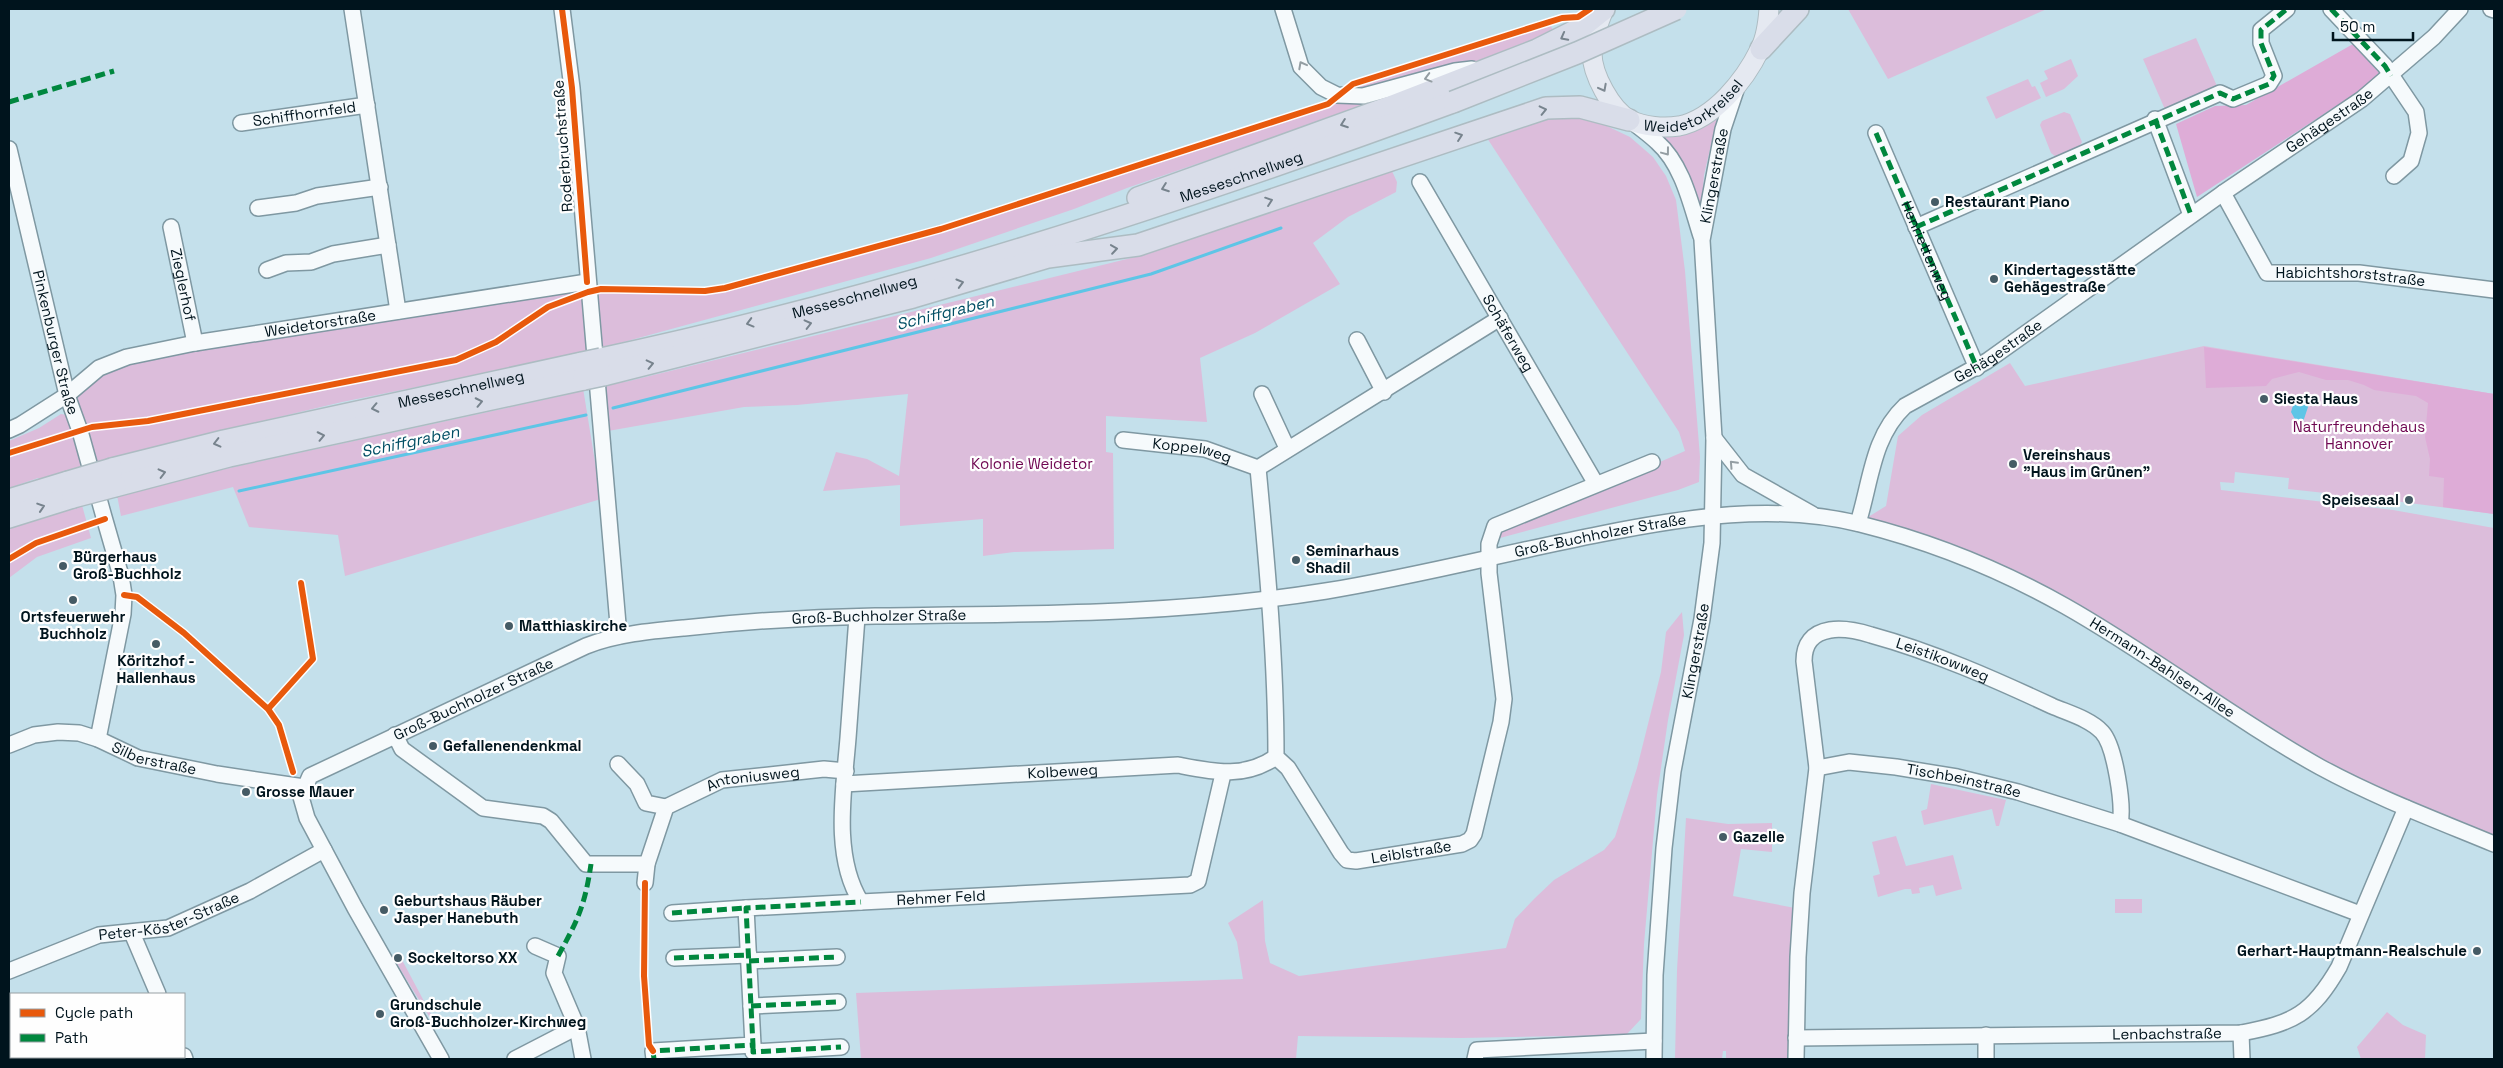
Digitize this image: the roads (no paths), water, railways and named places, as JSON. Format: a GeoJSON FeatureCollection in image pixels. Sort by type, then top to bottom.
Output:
{"type":"FeatureCollection","features":[{"type":"Feature","properties":{"kind":"highway"},"geometry":{"type":"LineString","coordinates":[[932,274],[1494,68],[1559,40],[1579,29],[1604,9]]}},
{"type":"Feature","properties":{"kind":"highway","name":"Messeschnellweg"},"geometry":{"type":"LineString","coordinates":[[593,369],[932,274],[1126,216],[1296,160],[1453,102],[1576,53],[1676,9]]}},
{"type":"Feature","properties":{"kind":"highway"},"geometry":{"type":"LineString","coordinates":[[1760,49],[1798,9]]}},
{"type":"Feature","properties":{"kind":"highway"},"geometry":{"type":"LineString","coordinates":[[1048,257],[1138,246],[1546,108],[1580,107],[1629,120]]}},
{"type":"Feature","properties":{"kind":"highway"},"geometry":{"type":"LineString","coordinates":[[1048,257],[1126,216]]}},
{"type":"Feature","properties":{"kind":"highway","name":"Messeschnellweg"},"geometry":{"type":"LineString","coordinates":[[9,500],[70,489],[114,477],[229,456],[593,369],[913,297],[1048,257]]}},
{"type":"Feature","properties":{"kind":"highway","name":"Messeschnellweg"},"geometry":{"type":"LineString","coordinates":[[9,517],[70,489]]}},
{"type":"Feature","properties":{"kind":"main road","name":"Weidetorkreisel"},"geometry":{"type":"LineString","coordinates":[[1604,9],[1592,52],[1594,67],[1602,89],[1612,103],[1629,120],[1656,127],[1680,126],[1700,118],[1717,105],[1738,83],[1760,49],[1770,9]]}},
{"type":"Feature","properties":{"kind":"street","name":"Schiffhornfeld"},"geometry":{"type":"LineString","coordinates":[[352,9],[398,311]]}},
{"type":"Feature","properties":{"kind":"street","name":"Roderbruchstraße"},"geometry":{"type":"LineString","coordinates":[[562,9],[572,88],[587,282],[620,636]]}},
{"type":"Feature","properties":{"kind":"street"},"geometry":{"type":"LineString","coordinates":[[1916,227],[2155,119],[2220,93],[2233,99],[2269,84],[2274,76],[2261,43],[2261,30],[2287,9]]}},
{"type":"Feature","properties":{"kind":"street"},"geometry":{"type":"LineString","coordinates":[[2331,9],[2385,66],[2416,112],[2419,133],[2410,161],[2394,176]]}},
{"type":"Feature","properties":{"kind":"street","name":"Gehägestraße"},"geometry":{"type":"LineString","coordinates":[[1858,524],[1881,436],[1905,406],[1978,368],[2191,215],[2362,99],[2434,37],[2460,9]]}},
{"type":"Feature","properties":{"kind":"street"},"geometry":{"type":"LineString","coordinates":[[1284,14],[1301,67],[1321,87],[1337,95],[1363,96],[1455,71],[1494,68]]}},
{"type":"Feature","properties":{"kind":"street","name":"Klingerstraße"},"geometry":{"type":"LineString","coordinates":[[1654,1059],[1656,957],[1664,848],[1673,771],[1708,580],[1713,516],[1714,438],[1702,240],[1723,129],[1738,83]]}},
{"type":"Feature","properties":{"kind":"street","name":"Schiffhornfeld"},"geometry":{"type":"LineString","coordinates":[[241,123],[367,105]]}},
{"type":"Feature","properties":{"kind":"street"},"geometry":{"type":"LineString","coordinates":[[2155,119],[2191,215]]}},
{"type":"Feature","properties":{"kind":"street","name":"Klingerstraße"},"geometry":{"type":"LineString","coordinates":[[1629,120],[1659,143],[1676,165],[1702,240]]}},
{"type":"Feature","properties":{"kind":"street","name":"Henriettenweg"},"geometry":{"type":"LineString","coordinates":[[1876,133],[1978,368]]}},
{"type":"Feature","properties":{"kind":"street","name":"Pinkenburger Straße"},"geometry":{"type":"LineString","coordinates":[[9,149],[67,395],[121,576],[124,595],[123,614],[98,739]]}},
{"type":"Feature","properties":{"kind":"street","name":"Schäferweg"},"geometry":{"type":"LineString","coordinates":[[1420,182],[1596,484]]}},
{"type":"Feature","properties":{"kind":"street"},"geometry":{"type":"LineString","coordinates":[[258,208],[296,203],[317,196],[380,187]]}},
{"type":"Feature","properties":{"kind":"street","name":"Habichtshorststraße"},"geometry":{"type":"LineString","coordinates":[[2223,193],[2267,273],[2359,273],[2494,290]]}},
{"type":"Feature","properties":{"kind":"street","name":"Zieglerhof"},"geometry":{"type":"LineString","coordinates":[[171,227],[195,343]]}},
{"type":"Feature","properties":{"kind":"street"},"geometry":{"type":"LineString","coordinates":[[266,270],[286,263],[311,262],[333,254],[388,245]]}},
{"type":"Feature","properties":{"kind":"street","name":"Weidetorstraße"},"geometry":{"type":"LineString","coordinates":[[9,430],[67,395],[99,368],[127,356],[195,343],[587,282]]}},
{"type":"Feature","properties":{"kind":"street"},"geometry":{"type":"LineString","coordinates":[[1276,757],[1276,697],[1270,598],[1258,468],[1287,448],[1384,392],[1500,318]]}},
{"type":"Feature","properties":{"kind":"street"},"geometry":{"type":"LineString","coordinates":[[1357,340],[1384,392]]}},
{"type":"Feature","properties":{"kind":"street"},"geometry":{"type":"LineString","coordinates":[[1262,394],[1287,448]]}},
{"type":"Feature","properties":{"kind":"street","name":"Hermann-Bahlsen-Allee"},"geometry":{"type":"LineString","coordinates":[[1714,438],[1743,475],[1818,517]]}},
{"type":"Feature","properties":{"kind":"street","name":"Koppelweg"},"geometry":{"type":"LineString","coordinates":[[1124,440],[1204,449],[1258,468]]}},
{"type":"Feature","properties":{"kind":"street"},"geometry":{"type":"LineString","coordinates":[[1489,556],[1490,534],[1495,526],[1652,462]]}},
{"type":"Feature","properties":{"kind":"street","name":"Hermann-Bahlsen-Allee"},"geometry":{"type":"LineString","coordinates":[[1713,516],[1772,514],[1818,517],[1858,524],[1957,555],[2012,578],[2068,608],[2255,728],[2323,768],[2406,808],[2494,844]]}},
{"type":"Feature","properties":{"kind":"street","name":"Groß-Buchholzer Straße"},"geometry":{"type":"LineString","coordinates":[[304,787],[310,776],[394,735],[586,646],[620,636],[732,622],[857,617],[1064,613],[1165,608],[1270,598],[1381,580],[1644,525],[1713,516]]}},
{"type":"Feature","properties":{"kind":"street","name":"Leiblstraße"},"geometry":{"type":"LineString","coordinates":[[1276,757],[1288,768],[1341,853],[1348,860],[1462,844],[1470,840],[1474,834],[1501,722],[1504,699],[1489,556]]}},
{"type":"Feature","properties":{"kind":"street"},"geometry":{"type":"LineString","coordinates":[[672,913],[861,902],[855,892],[843,839],[845,777],[857,617]]}},
{"type":"Feature","properties":{"kind":"street","name":"Leistikowweg"},"geometry":{"type":"LineString","coordinates":[[1817,768],[1804,661],[1806,645],[1812,637],[1821,632],[1831,630],[1855,631],[1885,639],[1948,662],[2013,688],[2095,726],[2106,737],[2111,751],[2122,814],[2120,824]]}},
{"type":"Feature","properties":{"kind":"street","name":"Silberstraße"},"geometry":{"type":"LineString","coordinates":[[9,745],[34,735],[58,732],[79,733],[98,739],[138,758],[217,774],[304,787]]}},
{"type":"Feature","properties":{"kind":"street"},"geometry":{"type":"LineString","coordinates":[[394,735],[402,749],[483,808],[543,816],[551,820],[586,864],[647,864]]}},
{"type":"Feature","properties":{"kind":"street","name":"Kolbeweg"},"geometry":{"type":"LineString","coordinates":[[845,777],[1178,765],[1223,774],[1268,763],[1276,757]]}},
{"type":"Feature","properties":{"kind":"street","name":"Tischbeinstraße"},"geometry":{"type":"LineString","coordinates":[[1817,768],[1849,762],[1957,777],[2018,792],[2120,824],[2360,914]]}},
{"type":"Feature","properties":{"kind":"street"},"geometry":{"type":"LineString","coordinates":[[618,764],[637,784],[646,803],[666,807],[647,864],[645,883]]}},
{"type":"Feature","properties":{"kind":"street"},"geometry":{"type":"LineString","coordinates":[[1796,1059],[1802,893],[1817,768]]}},
{"type":"Feature","properties":{"kind":"street","name":"Antoniusweg"},"geometry":{"type":"LineString","coordinates":[[666,807],[722,780],[824,769],[845,777]]}},
{"type":"Feature","properties":{"kind":"street","name":"Rehmer Feld"},"geometry":{"type":"LineString","coordinates":[[861,902],[1190,885],[1198,881],[1223,774]]}},
{"type":"Feature","properties":{"kind":"street"},"geometry":{"type":"LineString","coordinates":[[304,787],[301,797],[303,806],[324,850],[441,1059]]}},
{"type":"Feature","properties":{"kind":"street","name":"Lenbachstraße"},"geometry":{"type":"LineString","coordinates":[[1796,1038],[2241,1033],[2277,1026],[2298,1015],[2316,1001],[2338,967],[2406,808]]}},
{"type":"Feature","properties":{"kind":"street","name":"Peter-Köster-Straße"},"geometry":{"type":"LineString","coordinates":[[9,971],[99,935],[168,928],[250,891],[324,850]]}},
{"type":"Feature","properties":{"kind":"street"},"geometry":{"type":"LineString","coordinates":[[746,908],[753,1052],[841,1047]]}},
{"type":"Feature","properties":{"kind":"street"},"geometry":{"type":"LineString","coordinates":[[132,933],[158,993]]}},
{"type":"Feature","properties":{"kind":"street"},"geometry":{"type":"LineString","coordinates":[[535,946],[558,956],[554,973],[577,1027],[583,1059]]}},
{"type":"Feature","properties":{"kind":"street"},"geometry":{"type":"LineString","coordinates":[[674,958],[837,957]]}},
{"type":"Feature","properties":{"kind":"street"},"geometry":{"type":"LineString","coordinates":[[751,1006],[838,1002]]}},
{"type":"Feature","properties":{"kind":"street"},"geometry":{"type":"LineString","coordinates":[[515,1059],[577,1027]]}},
{"type":"Feature","properties":{"kind":"street"},"geometry":{"type":"LineString","coordinates":[[2241,1033],[2242,1059]]}},
{"type":"Feature","properties":{"kind":"street"},"geometry":{"type":"LineString","coordinates":[[1986,1036],[1986,1059]]}},
{"type":"Feature","properties":{"kind":"street"},"geometry":{"type":"LineString","coordinates":[[1475,1059],[1477,1050],[1654,1041]]}},
{"type":"Feature","properties":{"kind":"street"},"geometry":{"type":"LineString","coordinates":[[654,1059],[653,1051],[753,1045]]}},
{"type":"Feature","properties":{"kind":"water"},"geometry":{"type":"Polygon","coordinates":[[[2303,399],[2309,404],[2303,422],[2296,421],[2291,412],[2294,402],[2303,399]]]}},
{"type":"Feature","properties":{"kind":"waterway","name":"Schiffgraben"},"geometry":{"type":"LineString","coordinates":[[613,408],[1151,274],[1281,228]]}},
{"type":"Feature","properties":{"kind":"waterway","name":"Schiffgraben"},"geometry":{"type":"LineString","coordinates":[[239,491],[586,415]]}},
{"type":"Feature","properties":{"kind":"place","name":"Restaurant Piano"},"geometry":{"type":"Point","coordinates":[1935,202]}},
{"type":"Feature","properties":{"kind":"place","name":"Kindertagesstätte Gehägestraße"},"geometry":{"type":"Point","coordinates":[1994,279]}},
{"type":"Feature","properties":{"kind":"place","name":"Siesta Haus"},"geometry":{"type":"Point","coordinates":[2264,399]}},
{"type":"Feature","properties":{"kind":"place","name":"Vereinshaus \"Haus im Grünen\""},"geometry":{"type":"Point","coordinates":[2013,464]}},
{"type":"Feature","properties":{"kind":"place","name":"Speisesaal"},"geometry":{"type":"Point","coordinates":[2409,500]}},
{"type":"Feature","properties":{"kind":"place","name":"Seminarhaus Shadil"},"geometry":{"type":"Point","coordinates":[1296,560]}},
{"type":"Feature","properties":{"kind":"place","name":"Bürgerhaus Groß-Buchholz"},"geometry":{"type":"Point","coordinates":[63,566]}},
{"type":"Feature","properties":{"kind":"place","name":"Ortsfeuerwehr Buchholz"},"geometry":{"type":"Point","coordinates":[73,600]}},
{"type":"Feature","properties":{"kind":"place","name":"Matthiaskirche"},"geometry":{"type":"Point","coordinates":[509,626]}},
{"type":"Feature","properties":{"kind":"place","name":"Köritzhof - Hallenhaus"},"geometry":{"type":"Point","coordinates":[156,644]}},
{"type":"Feature","properties":{"kind":"place","name":"Gefallenendenkmal"},"geometry":{"type":"Point","coordinates":[433,746]}},
{"type":"Feature","properties":{"kind":"place","name":"Grosse Mauer"},"geometry":{"type":"Point","coordinates":[246,792]}},
{"type":"Feature","properties":{"kind":"place","name":"Gazelle"},"geometry":{"type":"Point","coordinates":[1723,837]}},
{"type":"Feature","properties":{"kind":"place","name":"Geburtshaus Räuber Jasper Hanebuth"},"geometry":{"type":"Point","coordinates":[384,910]}},
{"type":"Feature","properties":{"kind":"place","name":"Gerhart-Hauptmann-Realschule"},"geometry":{"type":"Point","coordinates":[2477,951]}},
{"type":"Feature","properties":{"kind":"place","name":"Sockeltorso XX"},"geometry":{"type":"Point","coordinates":[398,958]}},
{"type":"Feature","properties":{"kind":"place","name":"Grundschule Groß-Buchholzer-Kirchweg"},"geometry":{"type":"Point","coordinates":[380,1014]}},
{"type":"Feature","properties":{"kind":"park label","name":"Naturfreundehaus Hannover"},"geometry":{"type":"Point","coordinates":[2359,436]}},
{"type":"Feature","properties":{"kind":"park label","name":"Kolonie Weidetor"},"geometry":{"type":"Point","coordinates":[1032,464]}}]}
